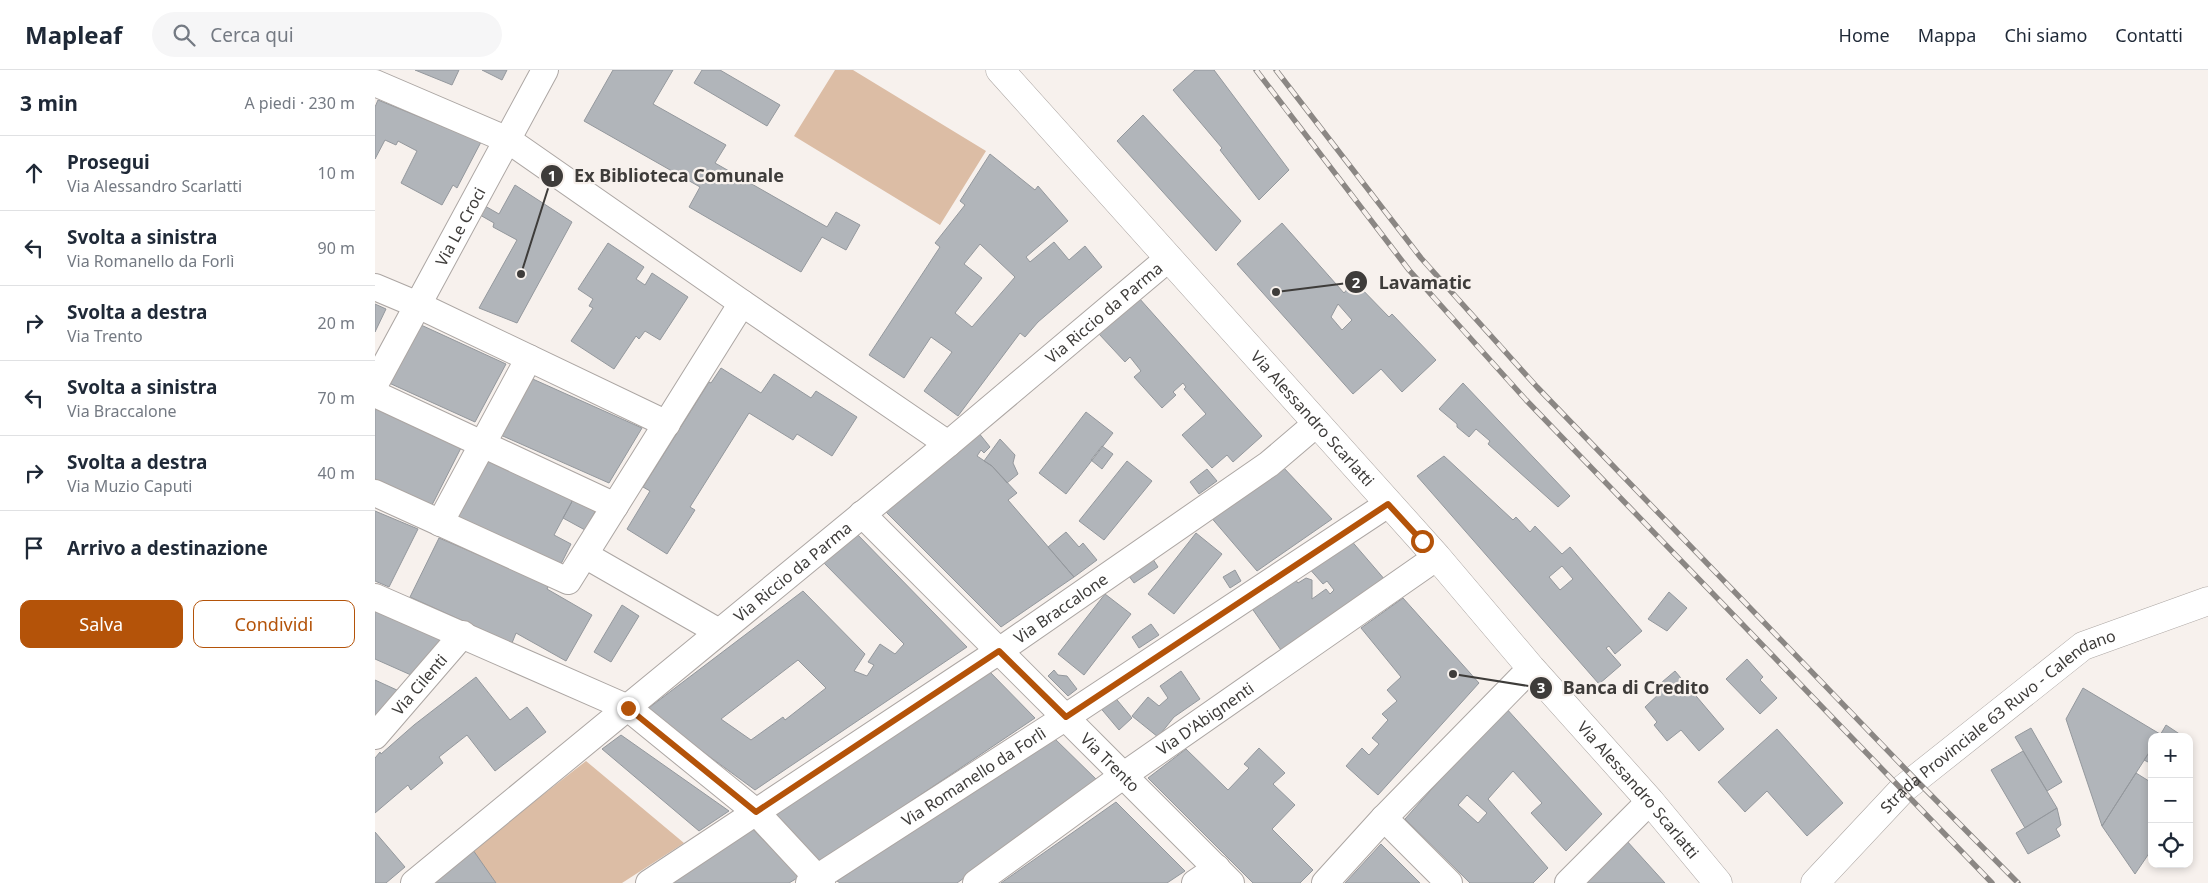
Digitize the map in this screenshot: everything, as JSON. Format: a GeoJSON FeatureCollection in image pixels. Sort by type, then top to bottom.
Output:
{"type":"FeatureCollection","features":[{"type":"Feature","properties":{"kind":"main road","name":"Via Alessandro Scarlatti"},"geometry":{"type":"LineString","coordinates":[[1000,70],[1437,557],[1531,668],[1650,801],[1719,883]]}},
{"type":"Feature","properties":{"kind":"main road","name":"Strada Provinciale 63 Ruvo - Calendano"},"geometry":{"type":"LineString","coordinates":[[1815,883],[1903,789],[2083,646],[2208,601]]}},
{"type":"Feature","properties":{"kind":"street","name":"Via Le Croci"},"geometry":{"type":"LineString","coordinates":[[375,384],[545,70]]}},
{"type":"Feature","properties":{"kind":"street"},"geometry":{"type":"LineString","coordinates":[[375,83],[508,140],[948,444]]}},
{"type":"Feature","properties":{"kind":"street","name":"Via Riccio da Parma"},"geometry":{"type":"LineString","coordinates":[[414,883],[948,444],[1169,258]]}},
{"type":"Feature","properties":{"kind":"street"},"geometry":{"type":"LineString","coordinates":[[375,287],[418,305],[667,424]]}},
{"type":"Feature","properties":{"kind":"street"},"geometry":{"type":"LineString","coordinates":[[375,493],[569,581],[742,303]]}},
{"type":"Feature","properties":{"kind":"street"},"geometry":{"type":"LineString","coordinates":[[440,523],[529,358]]}},
{"type":"Feature","properties":{"kind":"street"},"geometry":{"type":"LineString","coordinates":[[375,394],[615,506]]}},
{"type":"Feature","properties":{"kind":"street","name":"Via Braccalone"},"geometry":{"type":"LineString","coordinates":[[649,883],[999,651],[1269,464],[1316,424]]}},
{"type":"Feature","properties":{"kind":"street","name":"Via Romanello da Forlì"},"geometry":{"type":"LineString","coordinates":[[816,881],[1388,504]]}},
{"type":"Feature","properties":{"kind":"street","name":"Via Trento"},"geometry":{"type":"LineString","coordinates":[[862,514],[1224,876]]}},
{"type":"Feature","properties":{"kind":"street"},"geometry":{"type":"LineString","coordinates":[[585,555],[719,632]]}},
{"type":"Feature","properties":{"kind":"street","name":"Via D'Abignenti"},"geometry":{"type":"LineString","coordinates":[[976,883],[1124,775],[1437,557]]}},
{"type":"Feature","properties":{"kind":"street"},"geometry":{"type":"LineString","coordinates":[[375,596],[628,708],[756,812],[816,881]]}},
{"type":"Feature","properties":{"kind":"street","name":"Via Cilenti"},"geometry":{"type":"LineString","coordinates":[[375,736],[463,634]]}},
{"type":"Feature","properties":{"kind":"street"},"geometry":{"type":"LineString","coordinates":[[1325,883],[1384,818],[1531,668]]}},
{"type":"Feature","properties":{"kind":"street"},"geometry":{"type":"LineString","coordinates":[[1568,883],[1650,801]]}},
{"type":"Feature","properties":{"kind":"street"},"geometry":{"type":"LineString","coordinates":[[1384,818],[1449,883]]}},
{"type":"Feature","properties":{"kind":"street"},"geometry":{"type":"LineString","coordinates":[[1195,883],[1224,876]]}},
{"type":"Feature","properties":{"kind":"shaded area"},"geometry":{"type":"Polygon","coordinates":[[[835,70],[853,70],[986,151],[940,225],[794,136],[835,70]]]}},
{"type":"Feature","properties":{"kind":"shaded area"},"geometry":{"type":"Polygon","coordinates":[[[586,761],[684,843],[622,883],[495,883],[471,851],[586,761]]]}},
{"type":"Feature","properties":{"kind":"building"},"geometry":{"type":"Polygon","coordinates":[[[415,70],[459,70],[452,85],[415,70]]]}},
{"type":"Feature","properties":{"kind":"building"},"geometry":{"type":"Polygon","coordinates":[[[482,70],[507,70],[502,80],[482,70]]]}},
{"type":"Feature","properties":{"kind":"building"},"geometry":{"type":"Polygon","coordinates":[[[613,70],[673,70],[653,104],[726,145],[715,163],[827,227],[836,212],[860,225],[846,250],[822,237],[801,272],[689,207],[700,187],[584,121],[613,70]]]}},
{"type":"Feature","properties":{"kind":"building"},"geometry":{"type":"Polygon","coordinates":[[[702,70],[720,70],[780,105],[767,126],[694,83],[702,70]]]}},
{"type":"Feature","properties":{"kind":"building"},"geometry":{"type":"Polygon","coordinates":[[[1195,70],[1214,70],[1289,170],[1259,200],[1220,150],[1222,148],[1173,90],[1195,70]]]}},
{"type":"Feature","properties":{"kind":"building"},"geometry":{"type":"Polygon","coordinates":[[[378,100],[481,142],[457,188],[453,185],[442,205],[401,183],[417,151],[398,141],[396,145],[385,140],[375,159],[375,107],[378,100]]]}},
{"type":"Feature","properties":{"kind":"building"},"geometry":{"type":"Polygon","coordinates":[[[1143,115],[1241,221],[1216,251],[1117,141],[1143,115]]]}},
{"type":"Feature","properties":{"kind":"building"},"geometry":{"type":"Polygon","coordinates":[[[990,154],[1035,190],[1038,186],[1068,221],[1026,257],[1030,262],[1054,242],[1069,260],[1085,246],[1102,267],[1038,322],[1025,337],[1020,333],[958,416],[924,391],[952,352],[931,337],[904,378],[869,355],[940,247],[935,243],[965,205],[960,201],[990,154]],[[980,244],[964,264],[982,278],[955,313],[972,327],[1015,277],[980,244]]]}},
{"type":"Feature","properties":{"kind":"building"},"geometry":{"type":"Polygon","coordinates":[[[515,185],[572,222],[517,323],[479,308],[517,240],[493,227],[494,223],[480,215],[485,206],[499,214],[515,185]]]}},
{"type":"Feature","properties":{"kind":"building"},"geometry":{"type":"Polygon","coordinates":[[[1282,223],[1344,293],[1354,281],[1389,317],[1392,314],[1436,360],[1402,392],[1381,369],[1353,394],[1237,264],[1282,223]],[[1338,304],[1331,317],[1342,330],[1352,320],[1338,304]]]}},
{"type":"Feature","properties":{"kind":"building"},"geometry":{"type":"Polygon","coordinates":[[[608,243],[644,267],[636,279],[645,285],[652,273],[688,297],[660,340],[645,331],[639,339],[636,336],[614,369],[571,341],[593,308],[589,306],[593,299],[578,289],[608,243]]]}},
{"type":"Feature","properties":{"kind":"building"},"geometry":{"type":"Polygon","coordinates":[[[1139,298],[1262,436],[1233,462],[1227,455],[1212,468],[1182,435],[1206,414],[1184,389],[1186,387],[1183,383],[1173,392],[1176,395],[1162,408],[1134,377],[1141,371],[1130,357],[1125,362],[1099,334],[1139,298]]]}},
{"type":"Feature","properties":{"kind":"building"},"geometry":{"type":"Polygon","coordinates":[[[375,304],[386,309],[375,332],[375,304]]]}},
{"type":"Feature","properties":{"kind":"building"},"geometry":{"type":"Polygon","coordinates":[[[421,325],[506,364],[475,422],[389,383],[421,325]]]}},
{"type":"Feature","properties":{"kind":"building"},"geometry":{"type":"Polygon","coordinates":[[[721,368],[761,393],[774,374],[811,398],[816,391],[857,417],[832,456],[797,434],[793,440],[749,413],[690,507],[695,510],[667,554],[627,529],[650,491],[643,487],[709,382],[711,383],[721,368]]]}},
{"type":"Feature","properties":{"kind":"building"},"geometry":{"type":"Polygon","coordinates":[[[526,376],[642,428],[609,483],[496,433],[526,376]]]}},
{"type":"Feature","properties":{"kind":"building"},"geometry":{"type":"Polygon","coordinates":[[[1463,383],[1570,496],[1558,507],[1488,444],[1490,441],[1476,429],[1469,437],[1439,409],[1463,383]]]}},
{"type":"Feature","properties":{"kind":"building"},"geometry":{"type":"Polygon","coordinates":[[[375,407],[463,444],[432,505],[375,479],[375,407]]]}},
{"type":"Feature","properties":{"kind":"building"},"geometry":{"type":"Polygon","coordinates":[[[1086,412],[1113,433],[1066,494],[1039,473],[1086,412]]]}},
{"type":"Feature","properties":{"kind":"building"},"geometry":{"type":"Polygon","coordinates":[[[978,432],[990,447],[984,453],[981,450],[977,456],[992,466],[1017,493],[1008,500],[1074,577],[1001,627],[882,508],[978,432]]]}},
{"type":"Feature","properties":{"kind":"building"},"geometry":{"type":"Polygon","coordinates":[[[1000,439],[1015,455],[1013,463],[1018,474],[1007,483],[992,466],[984,461],[1000,439]]]}},
{"type":"Feature","properties":{"kind":"building"},"geometry":{"type":"Polygon","coordinates":[[[1102,446],[1113,454],[1102,469],[1091,460],[1102,446]]]}},
{"type":"Feature","properties":{"kind":"building"},"geometry":{"type":"Polygon","coordinates":[[[483,455],[575,496],[554,535],[571,544],[561,564],[453,515],[483,455]]]}},
{"type":"Feature","properties":{"kind":"building"},"geometry":{"type":"Polygon","coordinates":[[[1444,456],[1513,520],[1516,517],[1530,532],[1535,526],[1562,554],[1570,547],[1642,631],[1615,654],[1609,646],[1606,648],[1621,665],[1599,684],[1417,476],[1444,456]],[[1562,566],[1549,577],[1560,590],[1573,579],[1562,566]]]}},
{"type":"Feature","properties":{"kind":"building"},"geometry":{"type":"Polygon","coordinates":[[[1127,461],[1152,481],[1104,540],[1079,521],[1127,461]]]}},
{"type":"Feature","properties":{"kind":"building"},"geometry":{"type":"Polygon","coordinates":[[[1283,467],[1332,519],[1257,571],[1209,515],[1283,467]]]}},
{"type":"Feature","properties":{"kind":"building"},"geometry":{"type":"Polygon","coordinates":[[[1207,469],[1217,481],[1199,494],[1190,482],[1207,469]]]}},
{"type":"Feature","properties":{"kind":"building"},"geometry":{"type":"Polygon","coordinates":[[[575,496],[597,508],[585,530],[563,518],[575,496]]]}},
{"type":"Feature","properties":{"kind":"building"},"geometry":{"type":"Polygon","coordinates":[[[375,511],[418,529],[389,587],[375,581],[375,511]]]}},
{"type":"Feature","properties":{"kind":"building"},"geometry":{"type":"Polygon","coordinates":[[[1066,532],[1079,547],[1083,543],[1097,560],[1074,577],[1048,547],[1066,532]]]}},
{"type":"Feature","properties":{"kind":"building"},"geometry":{"type":"Polygon","coordinates":[[[856,533],[967,647],[755,790],[646,710],[803,591],[865,654],[854,671],[867,676],[874,665],[868,662],[880,644],[895,654],[904,644],[822,561],[856,533]],[[798,660],[721,719],[751,740],[783,717],[785,720],[826,688],[798,660]]]}},
{"type":"Feature","properties":{"kind":"building"},"geometry":{"type":"Polygon","coordinates":[[[1196,533],[1222,554],[1174,614],[1148,594],[1196,533]]]}},
{"type":"Feature","properties":{"kind":"building"},"geometry":{"type":"Polygon","coordinates":[[[439,538],[549,585],[547,589],[592,615],[566,661],[516,633],[512,643],[410,597],[439,538]]]}},
{"type":"Feature","properties":{"kind":"building"},"geometry":{"type":"Polygon","coordinates":[[[1349,538],[1386,581],[1283,653],[1251,607],[1294,578],[1298,583],[1306,578],[1312,580],[1312,599],[1326,589],[1330,594],[1334,590],[1327,581],[1323,584],[1307,566],[1349,538]]]}},
{"type":"Feature","properties":{"kind":"building"},"geometry":{"type":"Polygon","coordinates":[[[1151,556],[1158,567],[1134,583],[1126,572],[1151,556]]]}},
{"type":"Feature","properties":{"kind":"building"},"geometry":{"type":"Polygon","coordinates":[[[1235,570],[1241,581],[1230,588],[1223,577],[1235,570]]]}},
{"type":"Feature","properties":{"kind":"building"},"geometry":{"type":"Polygon","coordinates":[[[1669,592],[1687,608],[1667,631],[1648,619],[1669,592]]]}},
{"type":"Feature","properties":{"kind":"building"},"geometry":{"type":"Polygon","coordinates":[[[1105,594],[1131,614],[1084,675],[1058,654],[1105,594]]]}},
{"type":"Feature","properties":{"kind":"building"},"geometry":{"type":"Polygon","coordinates":[[[1403,598],[1479,683],[1378,795],[1346,766],[1362,748],[1369,755],[1379,744],[1372,738],[1388,720],[1382,714],[1397,701],[1387,690],[1401,677],[1361,628],[1403,598]]]}},
{"type":"Feature","properties":{"kind":"building"},"geometry":{"type":"Polygon","coordinates":[[[622,605],[639,616],[611,662],[594,652],[622,605]]]}},
{"type":"Feature","properties":{"kind":"building"},"geometry":{"type":"Polygon","coordinates":[[[375,611],[442,640],[411,675],[375,659],[375,611]]]}},
{"type":"Feature","properties":{"kind":"building"},"geometry":{"type":"Polygon","coordinates":[[[1151,624],[1159,635],[1139,648],[1132,637],[1151,624]]]}},
{"type":"Feature","properties":{"kind":"building"},"geometry":{"type":"Polygon","coordinates":[[[1747,659],[1763,677],[1760,680],[1777,698],[1760,714],[1726,679],[1747,659]]]}},
{"type":"Feature","properties":{"kind":"building"},"geometry":{"type":"Polygon","coordinates":[[[987,669],[1035,718],[819,863],[771,811],[987,669]]]}},
{"type":"Feature","properties":{"kind":"building"},"geometry":{"type":"Polygon","coordinates":[[[1054,670],[1058,675],[1067,676],[1077,689],[1068,696],[1048,676],[1054,670]]]}},
{"type":"Feature","properties":{"kind":"building"},"geometry":{"type":"Polygon","coordinates":[[[1181,671],[1200,699],[1174,717],[1158,737],[1132,716],[1148,697],[1159,706],[1168,698],[1160,686],[1181,671]]]}},
{"type":"Feature","properties":{"kind":"building"},"geometry":{"type":"Polygon","coordinates":[[[1675,671],[1724,729],[1699,751],[1681,730],[1667,741],[1654,725],[1657,722],[1645,707],[1660,693],[1655,688],[1675,671]]]}},
{"type":"Feature","properties":{"kind":"building"},"geometry":{"type":"Polygon","coordinates":[[[476,677],[510,720],[527,707],[546,732],[495,771],[467,735],[439,757],[443,763],[411,790],[408,785],[375,813],[375,758],[380,752],[381,754],[414,725],[476,677]]]}},
{"type":"Feature","properties":{"kind":"building"},"geometry":{"type":"Polygon","coordinates":[[[375,680],[399,691],[375,719],[375,680]]]}},
{"type":"Feature","properties":{"kind":"building"},"geometry":{"type":"Polygon","coordinates":[[[2083,688],[2158,733],[2148,733],[2148,754],[2102,826],[2066,719],[2083,688]]]}},
{"type":"Feature","properties":{"kind":"building"},"geometry":{"type":"Polygon","coordinates":[[[1113,695],[1132,718],[1119,730],[1098,705],[1113,695]]]}},
{"type":"Feature","properties":{"kind":"building"},"geometry":{"type":"Polygon","coordinates":[[[1505,707],[1602,814],[1566,851],[1531,813],[1542,803],[1513,771],[1488,799],[1548,868],[1533,883],[1470,883],[1405,819],[1505,707]],[[1467,795],[1458,805],[1478,823],[1487,813],[1467,795]]]}},
{"type":"Feature","properties":{"kind":"building"},"geometry":{"type":"Polygon","coordinates":[[[2166,725],[2178,733],[2161,733],[2166,725]]]}},
{"type":"Feature","properties":{"kind":"building"},"geometry":{"type":"Polygon","coordinates":[[[2031,728],[2062,782],[2047,791],[2015,737],[2031,728]]]}},
{"type":"Feature","properties":{"kind":"building"},"geometry":{"type":"Polygon","coordinates":[[[1777,729],[1843,803],[1807,836],[1767,791],[1745,812],[1718,782],[1777,729]]]}},
{"type":"Feature","properties":{"kind":"building"},"geometry":{"type":"Polygon","coordinates":[[[621,735],[729,811],[699,831],[602,749],[621,735]]]}},
{"type":"Feature","properties":{"kind":"building"},"geometry":{"type":"Polygon","coordinates":[[[1053,737],[1099,782],[957,883],[840,883],[837,881],[1053,737]]]}},
{"type":"Feature","properties":{"kind":"building"},"geometry":{"type":"Polygon","coordinates":[[[1259,748],[1285,773],[1273,784],[1295,805],[1272,829],[1313,870],[1300,883],[1253,883],[1148,778],[1186,749],[1228,790],[1249,768],[1244,764],[1259,748]]]}},
{"type":"Feature","properties":{"kind":"building"},"geometry":{"type":"Polygon","coordinates":[[[2023,751],[2057,808],[2025,828],[1991,770],[2023,751]]]}},
{"type":"Feature","properties":{"kind":"building"},"geometry":{"type":"Polygon","coordinates":[[[2148,754],[2148,762],[2144,760],[2148,754]]]}},
{"type":"Feature","properties":{"kind":"building"},"geometry":{"type":"Polygon","coordinates":[[[2136,773],[2148,780],[2148,855],[2135,874],[2102,826],[2136,773]]]}},
{"type":"Feature","properties":{"kind":"building"},"geometry":{"type":"Polygon","coordinates":[[[1116,802],[1185,871],[1167,883],[1001,883],[1116,802]]]}},
{"type":"Feature","properties":{"kind":"building"},"geometry":{"type":"Polygon","coordinates":[[[2057,808],[2061,825],[2056,829],[2060,836],[2028,854],[2016,833],[2057,808]]]}},
{"type":"Feature","properties":{"kind":"building"},"geometry":{"type":"Polygon","coordinates":[[[750,826],[799,877],[789,883],[664,883],[750,826]]]}},
{"type":"Feature","properties":{"kind":"building"},"geometry":{"type":"Polygon","coordinates":[[[375,832],[405,867],[386,883],[375,883],[375,832]]]}},
{"type":"Feature","properties":{"kind":"building"},"geometry":{"type":"Polygon","coordinates":[[[1626,840],[1665,883],[1582,883],[1626,840]]]}},
{"type":"Feature","properties":{"kind":"building"},"geometry":{"type":"Polygon","coordinates":[[[1381,844],[1420,883],[1345,883],[1381,844]]]}},
{"type":"Feature","properties":{"kind":"building"},"geometry":{"type":"Polygon","coordinates":[[[473,850],[496,883],[431,883],[473,850]]]}},
{"type":"Feature","properties":{"kind":"railway"},"geometry":{"type":"LineString","coordinates":[[1256,70],[1409,270],[1526,400],[1992,883]]}},
{"type":"Feature","properties":{"kind":"railway"},"geometry":{"type":"LineString","coordinates":[[1276,70],[1421,258],[1537,387],[1916,780],[2018,883]]}},
{"type":"Feature","properties":{"kind":"place","name":"Ex Biblioteca Comunale"},"geometry":{"type":"Point","coordinates":[521,274]}},
{"type":"Feature","properties":{"kind":"place","name":"Lavamatic"},"geometry":{"type":"Point","coordinates":[1276,292]}},
{"type":"Feature","properties":{"kind":"place","name":"Banca di Credito"},"geometry":{"type":"Point","coordinates":[1453,674]}},
{"type":"Feature","properties":{"kind":"route"},"geometry":{"type":"LineString","coordinates":[[628,708],[756,812],[999,651],[1066,717],[1388,504],[1422,541]]}}]}
